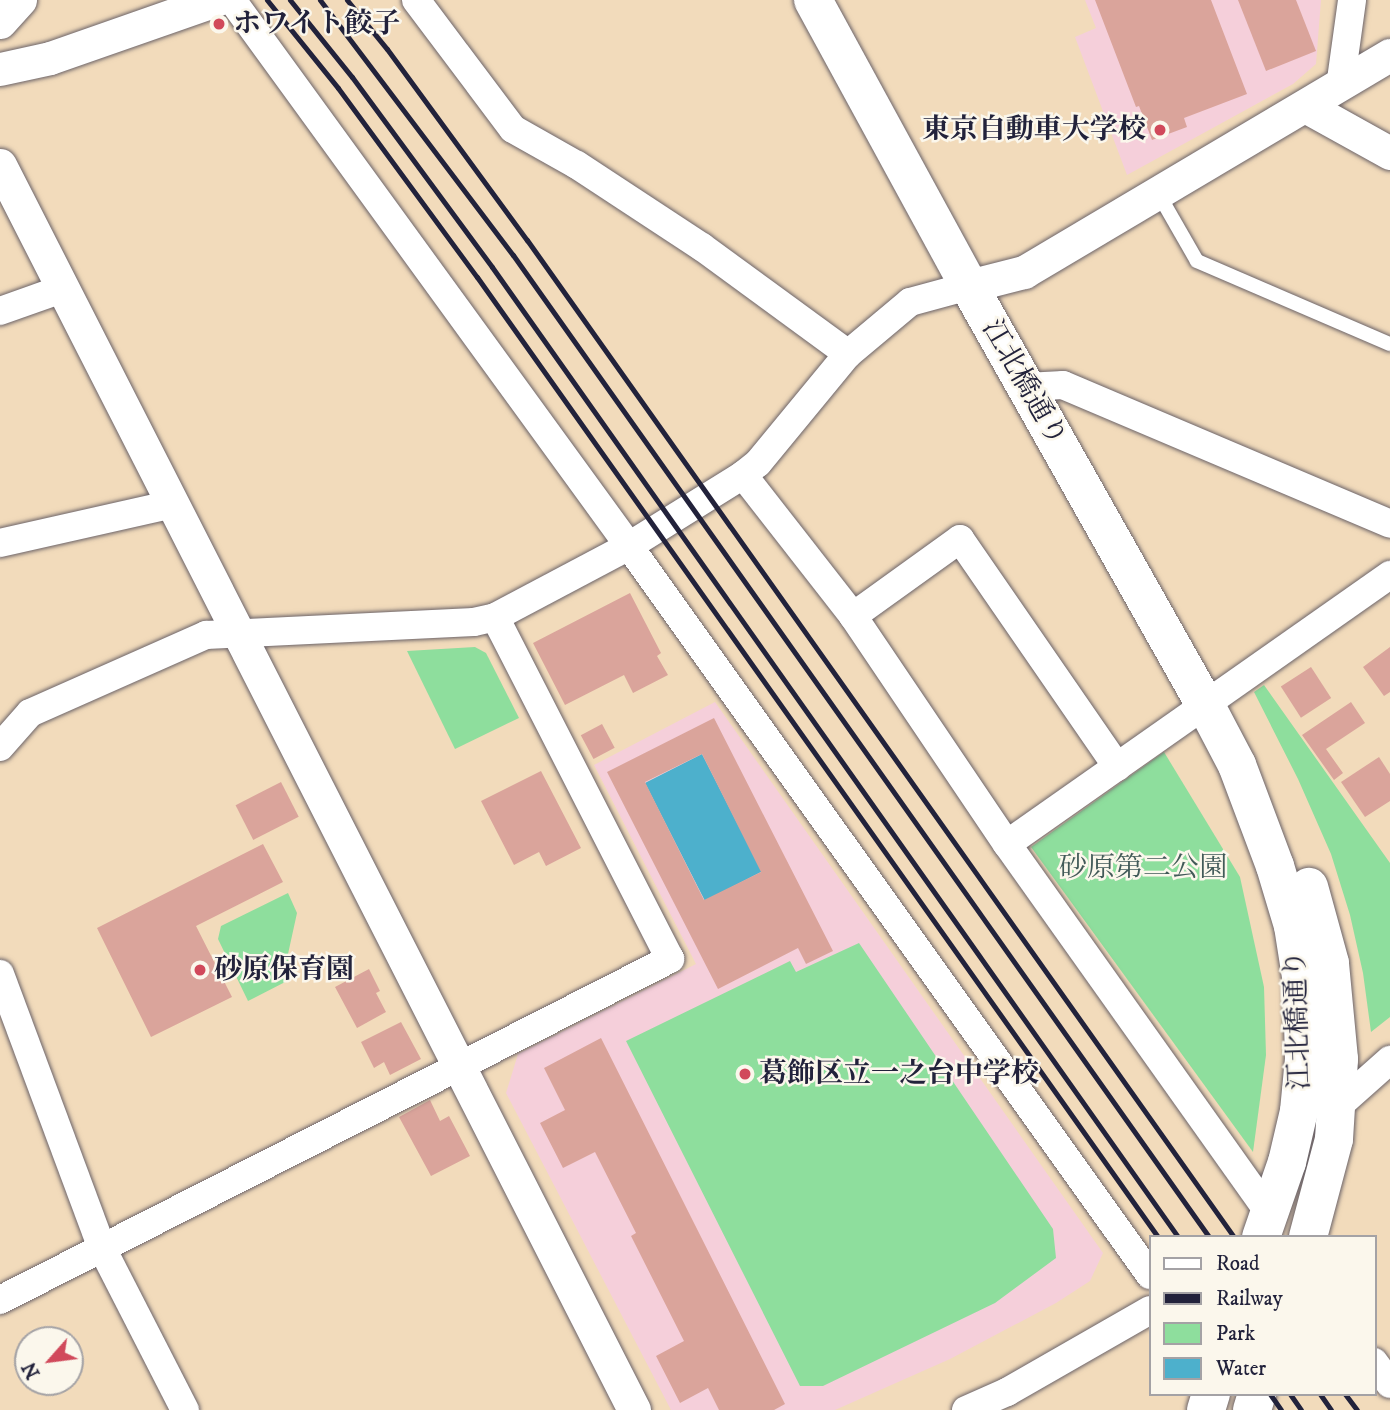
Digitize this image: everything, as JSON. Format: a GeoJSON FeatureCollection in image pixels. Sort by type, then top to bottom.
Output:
{"type":"FeatureCollection","features":[{"type":"Feature","properties":{"kind":"main road","name":"江北橋通り"},"geometry":{"type":"LineString","coordinates":[[813,0],[969,286],[1237,765],[1297,857],[1310,888],[1330,963],[1336,1011],[1338,1107],[1334,1139],[1309,1235]]}},
{"type":"Feature","properties":{"kind":"main road","name":"江北橋通り"},"geometry":{"type":"LineString","coordinates":[[1237,765],[1293,926],[1303,983],[1304,1059],[1300,1111],[1287,1162],[1265,1225]]}},
{"type":"Feature","properties":{"kind":"street"},"geometry":{"type":"LineString","coordinates":[[0,22],[20,0]]}},
{"type":"Feature","properties":{"kind":"street"},"geometry":{"type":"LineString","coordinates":[[0,69],[50,58],[216,0]]}},
{"type":"Feature","properties":{"kind":"street"},"geometry":{"type":"LineString","coordinates":[[232,0],[629,546],[1148,1272]]}},
{"type":"Feature","properties":{"kind":"street"},"geometry":{"type":"LineString","coordinates":[[416,0],[513,129],[577,165],[702,247],[848,354]]}},
{"type":"Feature","properties":{"kind":"street"},"geometry":{"type":"LineString","coordinates":[[1340,88],[1352,0]]}},
{"type":"Feature","properties":{"kind":"street"},"geometry":{"type":"LineString","coordinates":[[0,713],[30,713],[206,635],[474,622],[495,617],[629,546],[743,475],[758,463],[848,354],[910,302],[1024,272],[1340,88],[1390,55]]}},
{"type":"Feature","properties":{"kind":"street"},"geometry":{"type":"LineString","coordinates":[[1307,107],[1390,153]]}},
{"type":"Feature","properties":{"kind":"street"},"geometry":{"type":"LineString","coordinates":[[0,166],[634,1410]]}},
{"type":"Feature","properties":{"kind":"street"},"geometry":{"type":"LineString","coordinates":[[0,311],[62,289]]}},
{"type":"Feature","properties":{"kind":"street"},"geometry":{"type":"LineString","coordinates":[[1026,387],[1063,385],[1390,524]]}},
{"type":"Feature","properties":{"kind":"street"},"geometry":{"type":"LineString","coordinates":[[743,475],[852,616],[1265,1225]]}},
{"type":"Feature","properties":{"kind":"street"},"geometry":{"type":"LineString","coordinates":[[0,543],[173,504]]}},
{"type":"Feature","properties":{"kind":"street"},"geometry":{"type":"LineString","coordinates":[[852,616],[961,539],[1117,767]]}},
{"type":"Feature","properties":{"kind":"street"},"geometry":{"type":"LineString","coordinates":[[1007,844],[1390,575]]}},
{"type":"Feature","properties":{"kind":"street"},"geometry":{"type":"LineString","coordinates":[[0,1300],[670,959],[495,617]]}},
{"type":"Feature","properties":{"kind":"street"},"geometry":{"type":"LineString","coordinates":[[0,747],[30,713]]}},
{"type":"Feature","properties":{"kind":"street"},"geometry":{"type":"LineString","coordinates":[[0,974],[102,1248],[186,1410]]}},
{"type":"Feature","properties":{"kind":"street"},"geometry":{"type":"LineString","coordinates":[[1338,1107],[1390,1060]]}},
{"type":"Feature","properties":{"kind":"street"},"geometry":{"type":"LineString","coordinates":[[966,1410],[1013,1401],[1148,1311]]}},
{"type":"Feature","properties":{"kind":"street"},"geometry":{"type":"LineString","coordinates":[[1376,1365],[1390,1384]]}},
{"type":"Feature","properties":{"kind":"lane"},"geometry":{"type":"LineString","coordinates":[[1158,193],[1197,261],[1390,344]]}},
{"type":"Feature","properties":{"kind":"shaded area","name":"東京自動車大学校"},"geometry":{"type":"Polygon","coordinates":[[[1085,0],[1321,0],[1316,64],[1293,84],[1127,175],[1075,37],[1096,28],[1085,0]]]}},
{"type":"Feature","properties":{"kind":"shaded area","name":"葛飾区立一之台中学校"},"geometry":{"type":"Polygon","coordinates":[[[715,702],[1103,1253],[1090,1281],[1056,1303],[950,1359],[835,1410],[671,1410],[506,1093],[518,1054],[696,964],[594,765],[715,702]]]}},
{"type":"Feature","properties":{"kind":"green space"},"geometry":{"type":"Polygon","coordinates":[[[475,647],[486,653],[519,718],[455,749],[407,651],[475,647]]]}},
{"type":"Feature","properties":{"kind":"green space"},"geometry":{"type":"Polygon","coordinates":[[[1264,685],[1390,863],[1390,1017],[1371,1032],[1363,973],[1350,915],[1331,854],[1298,779],[1254,692],[1264,685]]]}},
{"type":"Feature","properties":{"kind":"green space","name":"砂原第二公園"},"geometry":{"type":"Polygon","coordinates":[[[1164,752],[1240,877],[1264,987],[1266,1055],[1253,1152],[1031,847],[1164,752]]]}},
{"type":"Feature","properties":{"kind":"green space"},"geometry":{"type":"Polygon","coordinates":[[[288,893],[297,913],[288,954],[289,980],[248,1001],[218,939],[221,926],[288,893]]]}},
{"type":"Feature","properties":{"kind":"green space"},"geometry":{"type":"Polygon","coordinates":[[[859,943],[1053,1229],[1056,1258],[995,1303],[823,1386],[800,1386],[626,1041],[790,961],[796,972],[859,943]]]}},
{"type":"Feature","properties":{"kind":"water"},"geometry":{"type":"Polygon","coordinates":[[[702,754],[762,872],[705,901],[645,783],[702,754]]]}},
{"type":"Feature","properties":{"kind":"building"},"geometry":{"type":"Polygon","coordinates":[[[1095,0],[1211,0],[1247,94],[1184,118],[1187,127],[1152,140],[1139,106],[1136,107],[1095,0]]]}},
{"type":"Feature","properties":{"kind":"building"},"geometry":{"type":"Polygon","coordinates":[[[1238,0],[1296,0],[1316,51],[1266,71],[1238,0]]]}},
{"type":"Feature","properties":{"kind":"building"},"geometry":{"type":"Polygon","coordinates":[[[630,593],[661,653],[657,656],[668,675],[633,693],[624,675],[565,705],[533,643],[630,593]]]}},
{"type":"Feature","properties":{"kind":"building"},"geometry":{"type":"Polygon","coordinates":[[[1390,647],[1390,692],[1384,696],[1363,667],[1390,647]]]}},
{"type":"Feature","properties":{"kind":"building"},"geometry":{"type":"Polygon","coordinates":[[[1311,667],[1331,698],[1301,718],[1281,687],[1311,667]]]}},
{"type":"Feature","properties":{"kind":"building"},"geometry":{"type":"Polygon","coordinates":[[[1351,702],[1365,723],[1326,749],[1343,773],[1334,780],[1302,735],[1351,702]]]}},
{"type":"Feature","properties":{"kind":"building"},"geometry":{"type":"Polygon","coordinates":[[[714,718],[833,951],[806,964],[798,948],[718,989],[607,772],[714,718]],[[702,754],[645,782],[704,900],[761,872],[702,754]]]}},
{"type":"Feature","properties":{"kind":"building"},"geometry":{"type":"Polygon","coordinates":[[[602,724],[615,748],[593,759],[581,735],[602,724]]]}},
{"type":"Feature","properties":{"kind":"building"},"geometry":{"type":"Polygon","coordinates":[[[1379,757],[1390,774],[1390,801],[1365,817],[1341,782],[1379,757]]]}},
{"type":"Feature","properties":{"kind":"building"},"geometry":{"type":"Polygon","coordinates":[[[541,771],[581,848],[546,866],[539,852],[514,865],[481,801],[541,771]]]}},
{"type":"Feature","properties":{"kind":"building"},"geometry":{"type":"Polygon","coordinates":[[[281,782],[299,817],[253,840],[236,805],[281,782]]]}},
{"type":"Feature","properties":{"kind":"building"},"geometry":{"type":"Polygon","coordinates":[[[263,844],[283,882],[196,926],[232,997],[151,1037],[97,928],[263,844]]]}},
{"type":"Feature","properties":{"kind":"building"},"geometry":{"type":"Polygon","coordinates":[[[369,969],[380,991],[376,993],[386,1012],[357,1028],[335,987],[369,969]]]}},
{"type":"Feature","properties":{"kind":"building"},"geometry":{"type":"Polygon","coordinates":[[[401,1022],[421,1059],[390,1075],[384,1062],[374,1068],[361,1042],[401,1022]]]}},
{"type":"Feature","properties":{"kind":"building"},"geometry":{"type":"Polygon","coordinates":[[[601,1038],[785,1404],[774,1410],[719,1410],[708,1388],[680,1403],[656,1356],[684,1341],[631,1236],[636,1233],[595,1152],[563,1168],[540,1123],[565,1110],[544,1068],[601,1038]]]}},
{"type":"Feature","properties":{"kind":"building"},"geometry":{"type":"Polygon","coordinates":[[[430,1100],[440,1121],[449,1116],[470,1156],[431,1176],[399,1117],[430,1100]]]}},
{"type":"Feature","properties":{"kind":"railway"},"geometry":{"type":"LineString","coordinates":[[267,0],[338,88],[477,277],[1157,1235]]}},
{"type":"Feature","properties":{"kind":"railway"},"geometry":{"type":"LineString","coordinates":[[290,0],[352,77],[492,267],[1177,1235]]}},
{"type":"Feature","properties":{"kind":"railway"},"geometry":{"type":"LineString","coordinates":[[320,0],[513,255],[1208,1235]]}},
{"type":"Feature","properties":{"kind":"railway"},"geometry":{"type":"LineString","coordinates":[[347,0],[387,49],[527,240],[1233,1235]]}},
{"type":"Feature","properties":{"kind":"railway"},"geometry":{"type":"LineString","coordinates":[[1271,1396],[1281,1410]]}},
{"type":"Feature","properties":{"kind":"railway"},"geometry":{"type":"LineString","coordinates":[[1291,1396],[1301,1410]]}},
{"type":"Feature","properties":{"kind":"railway"},"geometry":{"type":"LineString","coordinates":[[1321,1396],[1331,1410]]}},
{"type":"Feature","properties":{"kind":"railway"},"geometry":{"type":"LineString","coordinates":[[1346,1396],[1357,1410]]}},
{"type":"Feature","properties":{"kind":"place","name":"ホワイト餃子"},"geometry":{"type":"Point","coordinates":[219,24]}},
{"type":"Feature","properties":{"kind":"place","name":"東京自動車大学校"},"geometry":{"type":"Point","coordinates":[1160,130]}},
{"type":"Feature","properties":{"kind":"place","name":"砂原保育園"},"geometry":{"type":"Point","coordinates":[200,970]}},
{"type":"Feature","properties":{"kind":"place","name":"葛飾区立一之台中学校"},"geometry":{"type":"Point","coordinates":[745,1074]}}]}
